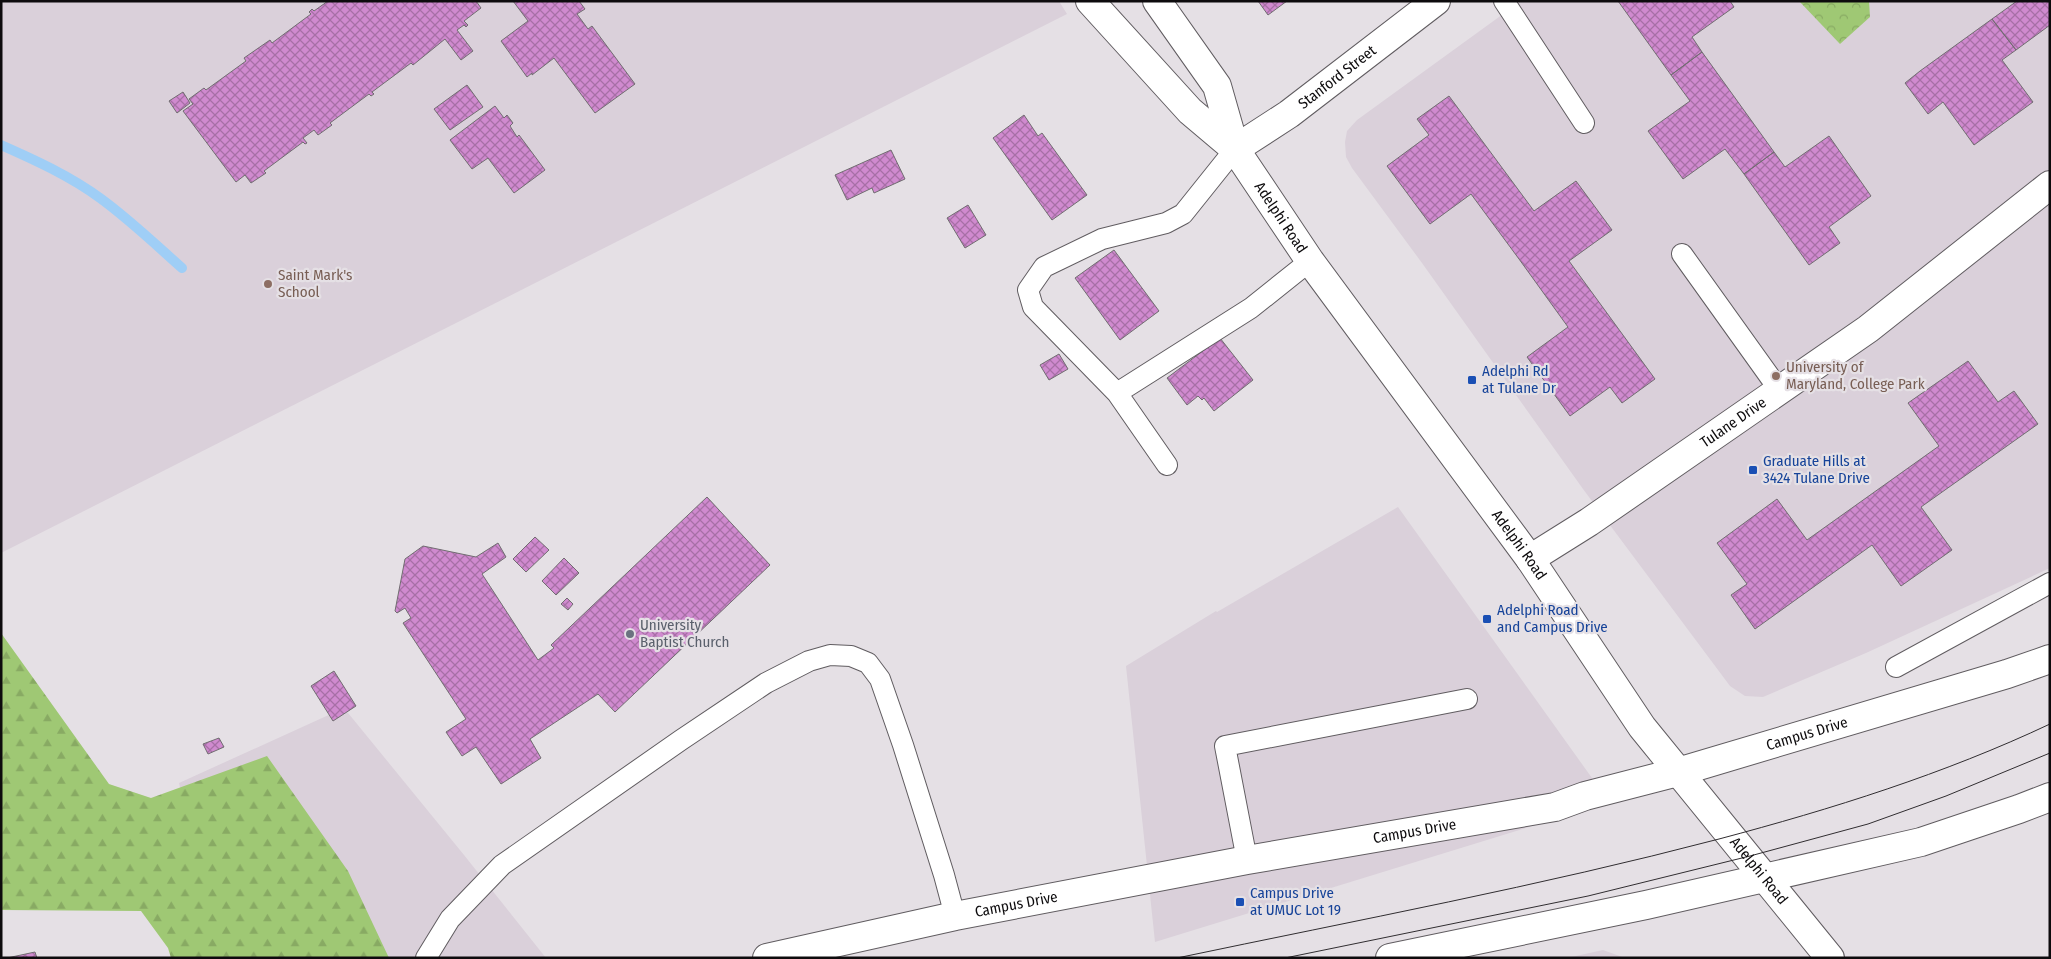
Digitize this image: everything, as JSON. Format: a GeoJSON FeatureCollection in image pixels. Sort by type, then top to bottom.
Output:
{"type":"FeatureCollection","features":[{"type":"Feature","properties":{"kind":"street","name":"Adelphi Road"},"geometry":{"type":"LineString","coordinates":[[1090,1],[1190,111],[1234,149],[1310,261],[1530,559],[1642,728],[1766,877],[1830,958]]}},
{"type":"Feature","properties":{"kind":"street","name":"Adelphi Road"},"geometry":{"type":"LineString","coordinates":[[1157,1],[1217,86],[1234,149]]}},
{"type":"Feature","properties":{"kind":"street","name":"Stanford Street"},"geometry":{"type":"LineString","coordinates":[[1234,149],[1289,114],[1436,1]]}},
{"type":"Feature","properties":{"kind":"street","name":"Tulane Drive"},"geometry":{"type":"LineString","coordinates":[[1530,559],[1589,522],[1780,392],[1868,329],[2050,185]]}},
{"type":"Feature","properties":{"kind":"street","name":"Campus Drive"},"geometry":{"type":"LineString","coordinates":[[767,958],[955,916],[1247,860],[1555,806],[1585,796],[1678,772],[2007,674],[2050,659]]}},
{"type":"Feature","properties":{"kind":"street"},"geometry":{"type":"LineString","coordinates":[[1390,958],[1646,905],[1921,842],[2019,810],[2050,797]]}},
{"type":"Feature","properties":{"kind":"lane"},"geometry":{"type":"LineString","coordinates":[[1504,1],[1584,123]]}},
{"type":"Feature","properties":{"kind":"lane"},"geometry":{"type":"LineString","coordinates":[[1167,465],[1117,393],[1033,307],[1028,290],[1044,267],[1102,239],[1166,223],[1183,214],[1234,149]]}},
{"type":"Feature","properties":{"kind":"lane"},"geometry":{"type":"LineString","coordinates":[[1682,254],[1780,392]]}},
{"type":"Feature","properties":{"kind":"lane"},"geometry":{"type":"LineString","coordinates":[[1117,393],[1251,308],[1310,261]]}},
{"type":"Feature","properties":{"kind":"lane"},"geometry":{"type":"LineString","coordinates":[[1896,667],[2050,583]]}},
{"type":"Feature","properties":{"kind":"lane"},"geometry":{"type":"LineString","coordinates":[[426,958],[450,919],[502,865],[766,683],[810,661],[830,655],[851,656],[868,663],[880,680],[901,737],[955,916]]}},
{"type":"Feature","properties":{"kind":"lane"},"geometry":{"type":"LineString","coordinates":[[1247,860],[1225,746],[1467,699]]}},
{"type":"Feature","properties":{"kind":"shaded area","name":"Saint Mark's School"},"geometry":{"type":"Polygon","coordinates":[[[1,1],[1059,1],[1067,14],[1,553],[1,1]]]}},
{"type":"Feature","properties":{"kind":"shaded area","name":"University of Maryland, College Park"},"geometry":{"type":"Polygon","coordinates":[[[1521,1],[2050,1],[2050,568],[1866,653],[1763,697],[1745,696],[1730,686],[1583,489],[1352,168],[1346,157],[1345,142],[1347,131],[1357,120],[1521,1]]]}},
{"type":"Feature","properties":{"kind":"shaded area"},"geometry":{"type":"Polygon","coordinates":[[[1398,507],[1597,785],[1594,807],[1155,942],[1126,666],[1216,611],[1398,507]]]}},
{"type":"Feature","properties":{"kind":"shaded area"},"geometry":{"type":"Polygon","coordinates":[[[344,708],[546,958],[217,958],[179,783],[344,708]]]}},
{"type":"Feature","properties":{"kind":"shaded area"},"geometry":{"type":"Polygon","coordinates":[[[1603,950],[1625,958],[1567,958],[1603,950]]]}},
{"type":"Feature","properties":{"kind":"green space"},"geometry":{"type":"Polygon","coordinates":[[[1799,1],[1869,1],[1870,17],[1840,44],[1799,1]]]}},
{"type":"Feature","properties":{"kind":"green space"},"geometry":{"type":"Polygon","coordinates":[[[1,633],[109,784],[151,798],[267,756],[348,871],[389,958],[171,958],[168,948],[141,911],[1,910],[1,633]]]}},
{"type":"Feature","properties":{"kind":"building"},"geometry":{"type":"Polygon","coordinates":[[[328,1],[476,1],[481,8],[464,21],[468,25],[466,27],[464,25],[457,30],[473,51],[461,60],[445,39],[413,65],[411,63],[372,92],[374,94],[371,96],[369,94],[330,123],[332,125],[318,135],[314,130],[303,138],[307,143],[303,142],[264,171],[266,173],[251,183],[245,175],[236,182],[183,111],[193,104],[189,99],[204,88],[206,90],[246,61],[244,58],[270,40],[272,43],[311,14],[309,12],[312,9],[314,11],[328,1]]]}},
{"type":"Feature","properties":{"kind":"building"},"geometry":{"type":"Polygon","coordinates":[[[513,1],[579,1],[585,9],[577,14],[588,29],[592,26],[635,84],[595,113],[554,58],[527,77],[501,41],[528,21],[513,1]]]}},
{"type":"Feature","properties":{"kind":"building"},"geometry":{"type":"Polygon","coordinates":[[[1258,1],[1287,1],[1268,15],[1258,1]]]}},
{"type":"Feature","properties":{"kind":"building"},"geometry":{"type":"Polygon","coordinates":[[[1618,1],[1730,1],[1734,7],[1692,37],[1702,52],[1671,75],[1618,1]]]}},
{"type":"Feature","properties":{"kind":"building"},"geometry":{"type":"Polygon","coordinates":[[[2017,1],[2050,1],[2050,25],[2016,50],[1992,19],[2017,1]]]}},
{"type":"Feature","properties":{"kind":"building"},"geometry":{"type":"Polygon","coordinates":[[[1992,19],[2016,50],[2002,60],[2033,102],[1974,145],[1943,102],[1928,114],[1905,83],[1992,19]]]}},
{"type":"Feature","properties":{"kind":"building"},"geometry":{"type":"Polygon","coordinates":[[[1702,52],[1774,152],[1744,174],[1725,149],[1683,179],[1648,131],[1690,101],[1671,75],[1702,52]]]}},
{"type":"Feature","properties":{"kind":"building"},"geometry":{"type":"Polygon","coordinates":[[[467,85],[483,107],[450,130],[434,109],[467,85]]]}},
{"type":"Feature","properties":{"kind":"building"},"geometry":{"type":"Polygon","coordinates":[[[183,92],[190,103],[177,113],[169,101],[183,92]]]}},
{"type":"Feature","properties":{"kind":"building"},"geometry":{"type":"Polygon","coordinates":[[[1449,96],[1534,211],[1576,181],[1612,230],[1569,261],[1655,379],[1622,403],[1610,387],[1570,416],[1527,357],[1568,327],[1519,259],[1471,194],[1430,224],[1387,166],[1429,135],[1417,119],[1449,96]]]}},
{"type":"Feature","properties":{"kind":"building"},"geometry":{"type":"Polygon","coordinates":[[[495,106],[504,118],[507,115],[513,123],[510,126],[517,137],[519,135],[545,170],[514,193],[488,158],[472,169],[450,140],[495,106]]]}},
{"type":"Feature","properties":{"kind":"building"},"geometry":{"type":"Polygon","coordinates":[[[1024,115],[1038,136],[1042,133],[1087,195],[1052,220],[993,138],[1024,115]]]}},
{"type":"Feature","properties":{"kind":"building"},"geometry":{"type":"Polygon","coordinates":[[[1829,136],[1871,196],[1829,227],[1840,243],[1809,265],[1744,174],[1774,152],[1785,167],[1829,136]]]}},
{"type":"Feature","properties":{"kind":"building"},"geometry":{"type":"Polygon","coordinates":[[[891,150],[905,179],[874,193],[872,188],[847,200],[835,175],[891,150]]]}},
{"type":"Feature","properties":{"kind":"building"},"geometry":{"type":"Polygon","coordinates":[[[968,205],[986,235],[965,248],[947,218],[968,205]]]}},
{"type":"Feature","properties":{"kind":"building"},"geometry":{"type":"Polygon","coordinates":[[[1114,250],[1159,311],[1120,340],[1075,278],[1114,250]]]}},
{"type":"Feature","properties":{"kind":"building"},"geometry":{"type":"Polygon","coordinates":[[[1220,338],[1253,380],[1214,411],[1204,398],[1202,400],[1198,396],[1187,405],[1167,378],[1220,338]]]}},
{"type":"Feature","properties":{"kind":"building"},"geometry":{"type":"Polygon","coordinates":[[[1059,354],[1068,369],[1049,380],[1040,365],[1059,354]]]}},
{"type":"Feature","properties":{"kind":"building"},"geometry":{"type":"Polygon","coordinates":[[[1968,361],[1998,402],[2014,391],[2038,424],[1921,507],[1952,550],[1901,586],[1872,545],[1755,629],[1731,595],[1747,584],[1717,543],[1777,499],[1807,540],[1939,446],[1908,403],[1968,361]]]}},
{"type":"Feature","properties":{"kind":"building","name":"University Baptist Church"},"geometry":{"type":"Polygon","coordinates":[[[707,497],[770,565],[615,712],[598,694],[530,739],[541,758],[501,784],[476,747],[462,756],[446,732],[466,719],[403,623],[411,618],[405,608],[397,613],[395,611],[405,559],[423,546],[476,557],[498,543],[506,557],[482,574],[538,660],[554,648],[551,645],[707,497]]]}},
{"type":"Feature","properties":{"kind":"building"},"geometry":{"type":"Polygon","coordinates":[[[535,537],[549,550],[526,572],[513,559],[535,537]]]}},
{"type":"Feature","properties":{"kind":"building"},"geometry":{"type":"Polygon","coordinates":[[[564,558],[579,573],[556,595],[542,581],[564,558]]]}},
{"type":"Feature","properties":{"kind":"building"},"geometry":{"type":"Polygon","coordinates":[[[567,598],[573,604],[568,610],[561,604],[567,598]]]}},
{"type":"Feature","properties":{"kind":"building"},"geometry":{"type":"Polygon","coordinates":[[[334,671],[356,706],[333,721],[311,686],[334,671]]]}},
{"type":"Feature","properties":{"kind":"building"},"geometry":{"type":"Polygon","coordinates":[[[219,738],[224,747],[208,754],[203,744],[219,738]]]}},
{"type":"Feature","properties":{"kind":"building"},"geometry":{"type":"Polygon","coordinates":[[[35,952],[37,958],[7,958],[35,952]]]}},
{"type":"Feature","properties":{"kind":"waterway"},"geometry":{"type":"LineString","coordinates":[[1,145],[52,169],[89,190],[121,214],[182,268]]}},
{"type":"Feature","properties":{"kind":"tram line"},"geometry":{"type":"LineString","coordinates":[[1177,958],[1517,887],[1719,839],[1887,789],[1969,759],[2050,724]]}},
{"type":"Feature","properties":{"kind":"tram line"},"geometry":{"type":"LineString","coordinates":[[1285,958],[1588,896],[1750,856],[1868,824],[1946,796],[2050,753]]}},
{"type":"Feature","properties":{"kind":"place","name":"Saint Mark's School"},"geometry":{"type":"Point","coordinates":[268,284]}},
{"type":"Feature","properties":{"kind":"place","name":"University of Maryland, College Park"},"geometry":{"type":"Point","coordinates":[1776,376]}},
{"type":"Feature","properties":{"kind":"place","name":"Adelphi Rd at Tulane Dr"},"geometry":{"type":"Point","coordinates":[1472,380]}},
{"type":"Feature","properties":{"kind":"place","name":"Graduate Hills at 3424 Tulane Drive"},"geometry":{"type":"Point","coordinates":[1753,470]}},
{"type":"Feature","properties":{"kind":"place","name":"Adelphi Road and Campus Drive"},"geometry":{"type":"Point","coordinates":[1487,619]}},
{"type":"Feature","properties":{"kind":"place","name":"University Baptist Church"},"geometry":{"type":"Point","coordinates":[630,634]}},
{"type":"Feature","properties":{"kind":"place","name":"Campus Drive at UMUC Lot 19"},"geometry":{"type":"Point","coordinates":[1240,902]}}]}
